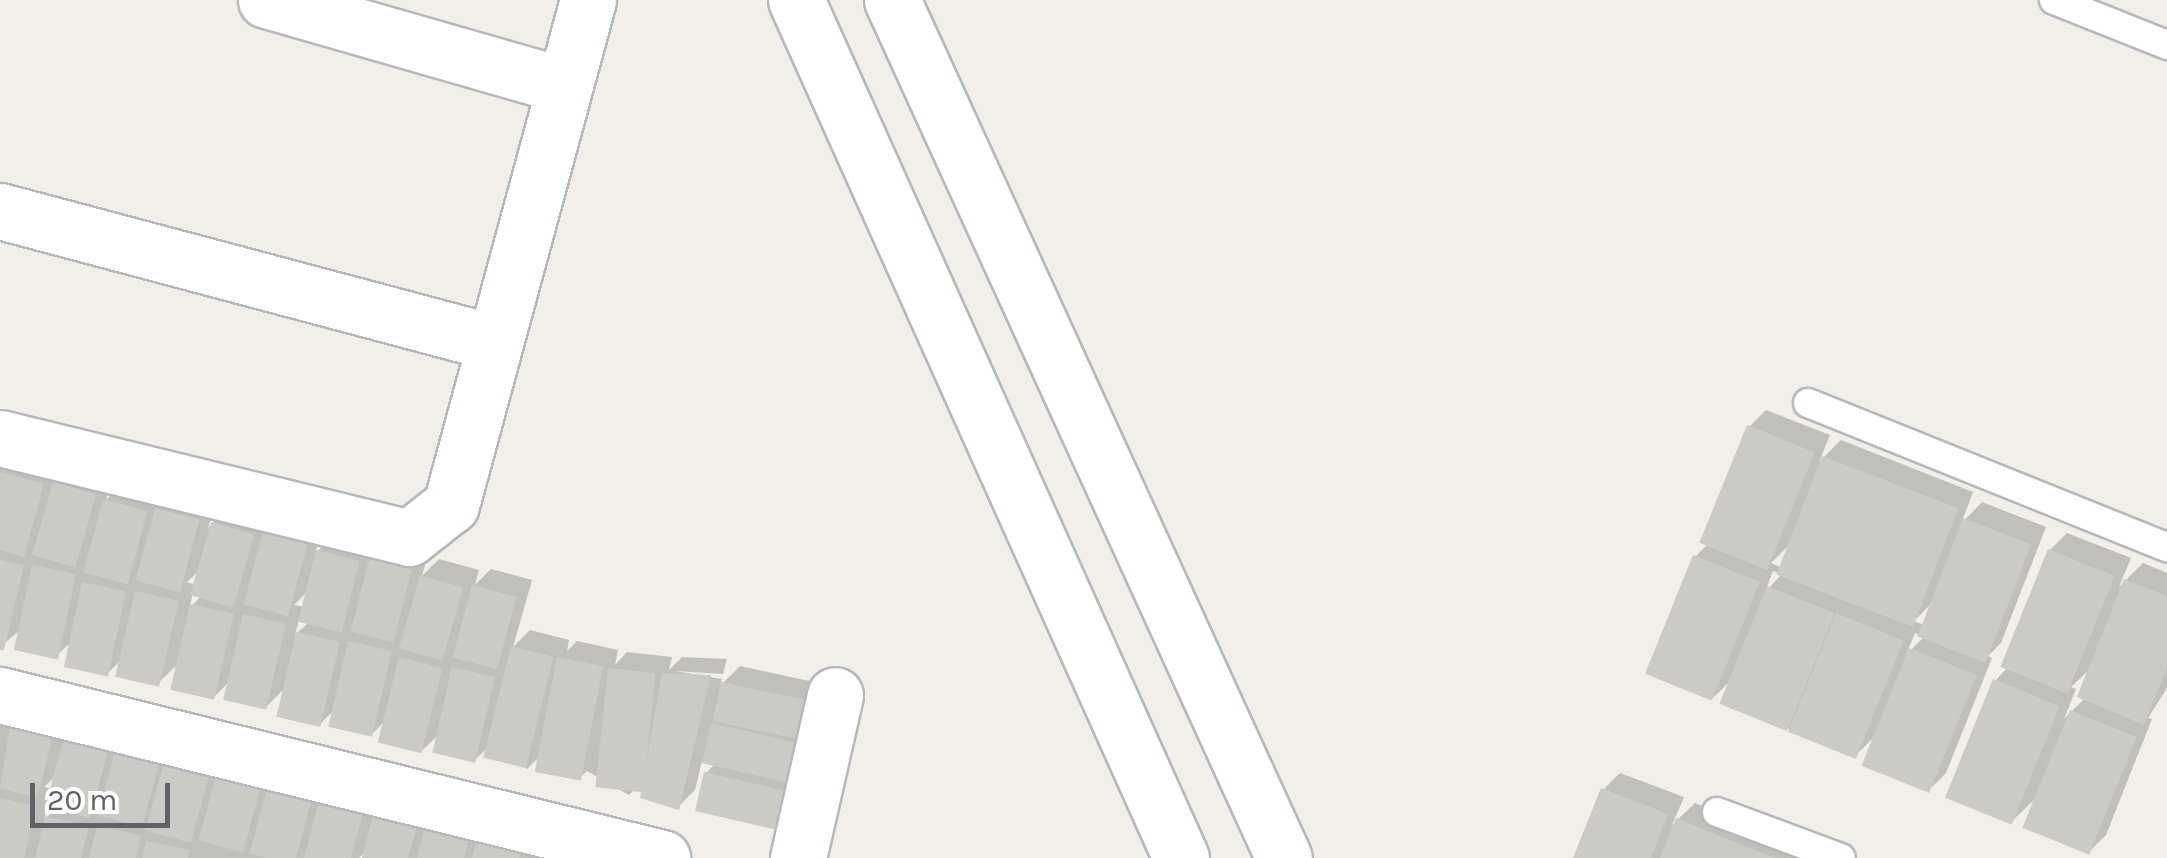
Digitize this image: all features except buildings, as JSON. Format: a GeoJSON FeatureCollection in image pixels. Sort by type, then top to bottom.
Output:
{"type":"FeatureCollection","features":[{"type":"Feature","properties":{"kind":"street"},"geometry":{"type":"LineString","coordinates":[[266,0],[563,84]]}},
{"type":"Feature","properties":{"kind":"street"},"geometry":{"type":"LineString","coordinates":[[0,438],[409,538],[451,505],[492,342],[539,191],[563,84],[588,0]]}},
{"type":"Feature","properties":{"kind":"street"},"geometry":{"type":"LineString","coordinates":[[796,0],[1180,858]]}},
{"type":"Feature","properties":{"kind":"street"},"geometry":{"type":"LineString","coordinates":[[892,0],[1284,858]]}},
{"type":"Feature","properties":{"kind":"street"},"geometry":{"type":"LineString","coordinates":[[0,211],[492,342]]}},
{"type":"Feature","properties":{"kind":"street"},"geometry":{"type":"LineString","coordinates":[[798,858],[836,695]]}},
{"type":"Feature","properties":{"kind":"street"},"geometry":{"type":"LineString","coordinates":[[0,696],[662,858]]}},
{"type":"Feature","properties":{"kind":"lane"},"geometry":{"type":"LineString","coordinates":[[2054,0],[2167,45]]}},
{"type":"Feature","properties":{"kind":"lane"},"geometry":{"type":"LineString","coordinates":[[1808,403],[2167,547]]}},
{"type":"Feature","properties":{"kind":"lane"},"geometry":{"type":"LineString","coordinates":[[1717,812],[1841,858]]}}]}
